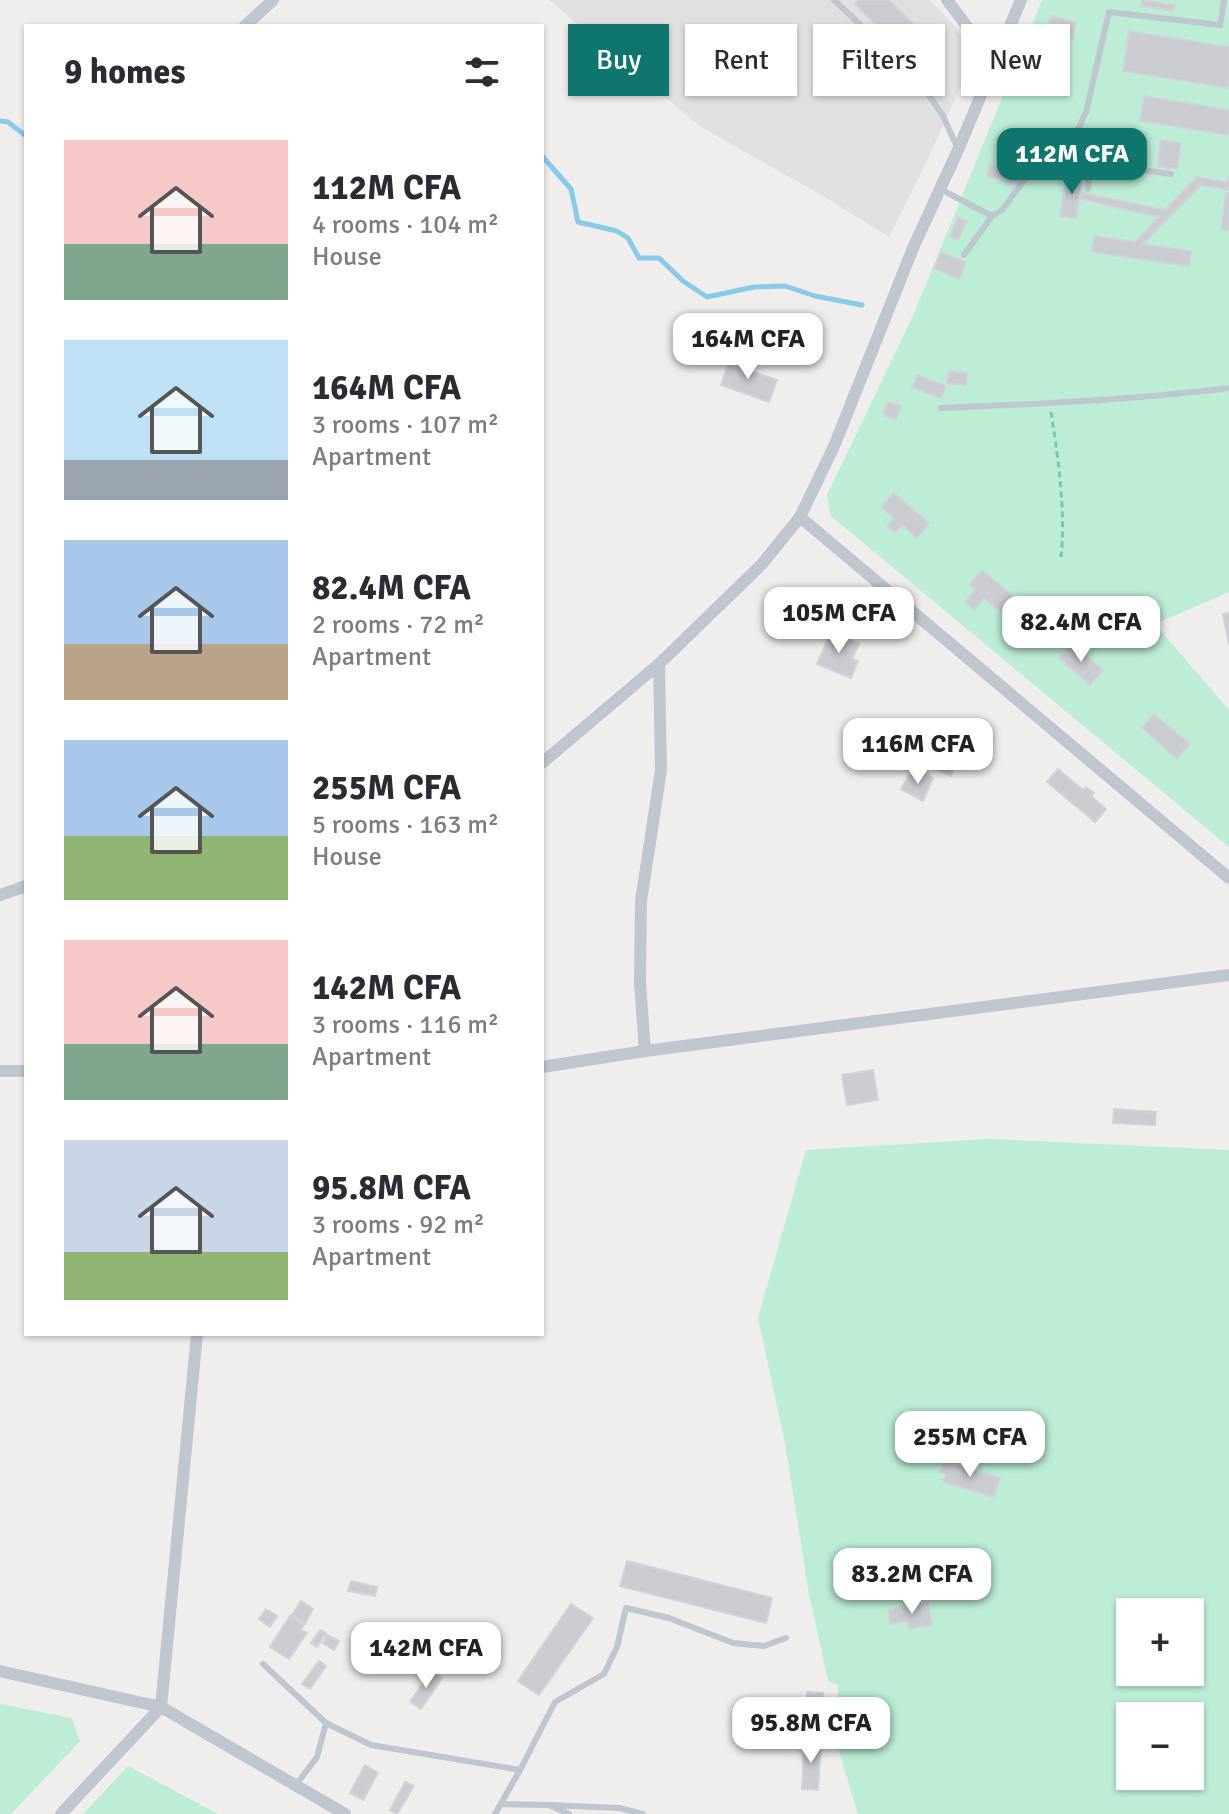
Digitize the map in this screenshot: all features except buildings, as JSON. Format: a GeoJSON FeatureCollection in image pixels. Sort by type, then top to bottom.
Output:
{"type":"FeatureCollection","features":[{"type":"Feature","properties":{"kind":"street"},"geometry":{"type":"LineString","coordinates":[[247,24],[273,0]]}},
{"type":"Feature","properties":{"kind":"street"},"geometry":{"type":"LineString","coordinates":[[947,0],[965,24]]}},
{"type":"Feature","properties":{"kind":"street"},"geometry":{"type":"LineString","coordinates":[[1011,24],[1021,0]]}},
{"type":"Feature","properties":{"kind":"street"},"geometry":{"type":"LineString","coordinates":[[544,761],[659,664],[762,564],[800,517],[835,444],[913,248],[980,96]]}},
{"type":"Feature","properties":{"kind":"street"},"geometry":{"type":"LineString","coordinates":[[800,517],[1229,878]]}},
{"type":"Feature","properties":{"kind":"street"},"geometry":{"type":"LineString","coordinates":[[645,1051],[640,983],[641,901],[661,770],[659,664]]}},
{"type":"Feature","properties":{"kind":"street"},"geometry":{"type":"LineString","coordinates":[[0,895],[24,887]]}},
{"type":"Feature","properties":{"kind":"street"},"geometry":{"type":"LineString","coordinates":[[544,1067],[1229,975]]}},
{"type":"Feature","properties":{"kind":"street"},"geometry":{"type":"LineString","coordinates":[[0,1071],[24,1071]]}},
{"type":"Feature","properties":{"kind":"street"},"geometry":{"type":"LineString","coordinates":[[61,1814],[161,1707],[197,1336]]}},
{"type":"Feature","properties":{"kind":"street"},"geometry":{"type":"LineString","coordinates":[[0,1671],[161,1707],[345,1814]]}},
{"type":"Feature","properties":{"kind":"lane"},"geometry":{"type":"LineString","coordinates":[[834,0],[918,79],[943,116],[958,150]]}},
{"type":"Feature","properties":{"kind":"lane"},"geometry":{"type":"LineString","coordinates":[[1065,159],[1086,112],[1109,12],[1220,25],[1224,0]]}},
{"type":"Feature","properties":{"kind":"lane"},"geometry":{"type":"LineString","coordinates":[[964,255],[992,216],[1002,210],[1047,154],[1171,174]]}},
{"type":"Feature","properties":{"kind":"lane"},"geometry":{"type":"LineString","coordinates":[[1088,189],[1090,162]]}},
{"type":"Feature","properties":{"kind":"lane"},"geometry":{"type":"LineString","coordinates":[[940,189],[992,216]]}},
{"type":"Feature","properties":{"kind":"lane"},"geometry":{"type":"LineString","coordinates":[[941,408],[1050,404],[1229,388]]}},
{"type":"Feature","properties":{"kind":"lane"},"geometry":{"type":"LineString","coordinates":[[495,1814],[555,1702],[604,1674],[617,1647],[626,1608],[669,1618],[733,1643],[764,1646],[786,1638]]}},
{"type":"Feature","properties":{"kind":"lane"},"geometry":{"type":"LineString","coordinates":[[263,1664],[326,1723],[371,1745],[520,1770]]}},
{"type":"Feature","properties":{"kind":"lane"},"geometry":{"type":"LineString","coordinates":[[296,1785],[317,1757],[326,1723]]}},
{"type":"Feature","properties":{"kind":"lane"},"geometry":{"type":"LineString","coordinates":[[501,1804],[619,1808],[643,1814]]}},
{"type":"Feature","properties":{"kind":"lane"},"geometry":{"type":"LineString","coordinates":[[549,1805],[569,1814]]}},
{"type":"Feature","properties":{"kind":"path"},"geometry":{"type":"LineString","coordinates":[[1050,404],[1057,450],[1061,557]]}},
{"type":"Feature","properties":{"kind":"shaded area"},"geometry":{"type":"Polygon","coordinates":[[[549,0],[930,0],[961,36],[961,86],[889,237],[701,127],[664,96],[669,96],[669,24],[578,24],[549,0]]]}},
{"type":"Feature","properties":{"kind":"green space"},"geometry":{"type":"Polygon","coordinates":[[[1042,0],[1229,0],[1229,592],[1155,624],[1229,710],[1229,847],[831,516],[827,495],[913,316],[1003,96],[1070,96],[1070,24],[1032,24],[1042,0]]]}},
{"type":"Feature","properties":{"kind":"green space"},"geometry":{"type":"Polygon","coordinates":[[[988,1139],[1229,1150],[1229,1814],[858,1814],[838,1748],[838,1685],[828,1681],[809,1594],[785,1443],[758,1318],[806,1150],[988,1139]]]}},
{"type":"Feature","properties":{"kind":"green space"},"geometry":{"type":"Polygon","coordinates":[[[0,1704],[72,1718],[80,1741],[11,1814],[0,1814],[0,1704]]]}},
{"type":"Feature","properties":{"kind":"green space"},"geometry":{"type":"Polygon","coordinates":[[[128,1766],[218,1814],[83,1814],[128,1766]]]}},
{"type":"Feature","properties":{"kind":"waterway"},"geometry":{"type":"LineString","coordinates":[[0,121],[8,122],[24,134]]}},
{"type":"Feature","properties":{"kind":"waterway"},"geometry":{"type":"LineString","coordinates":[[544,158],[571,189],[578,222],[617,231],[628,238],[639,258],[659,258],[683,281],[707,297],[754,287],[785,286],[815,296],[862,305]]}}]}
